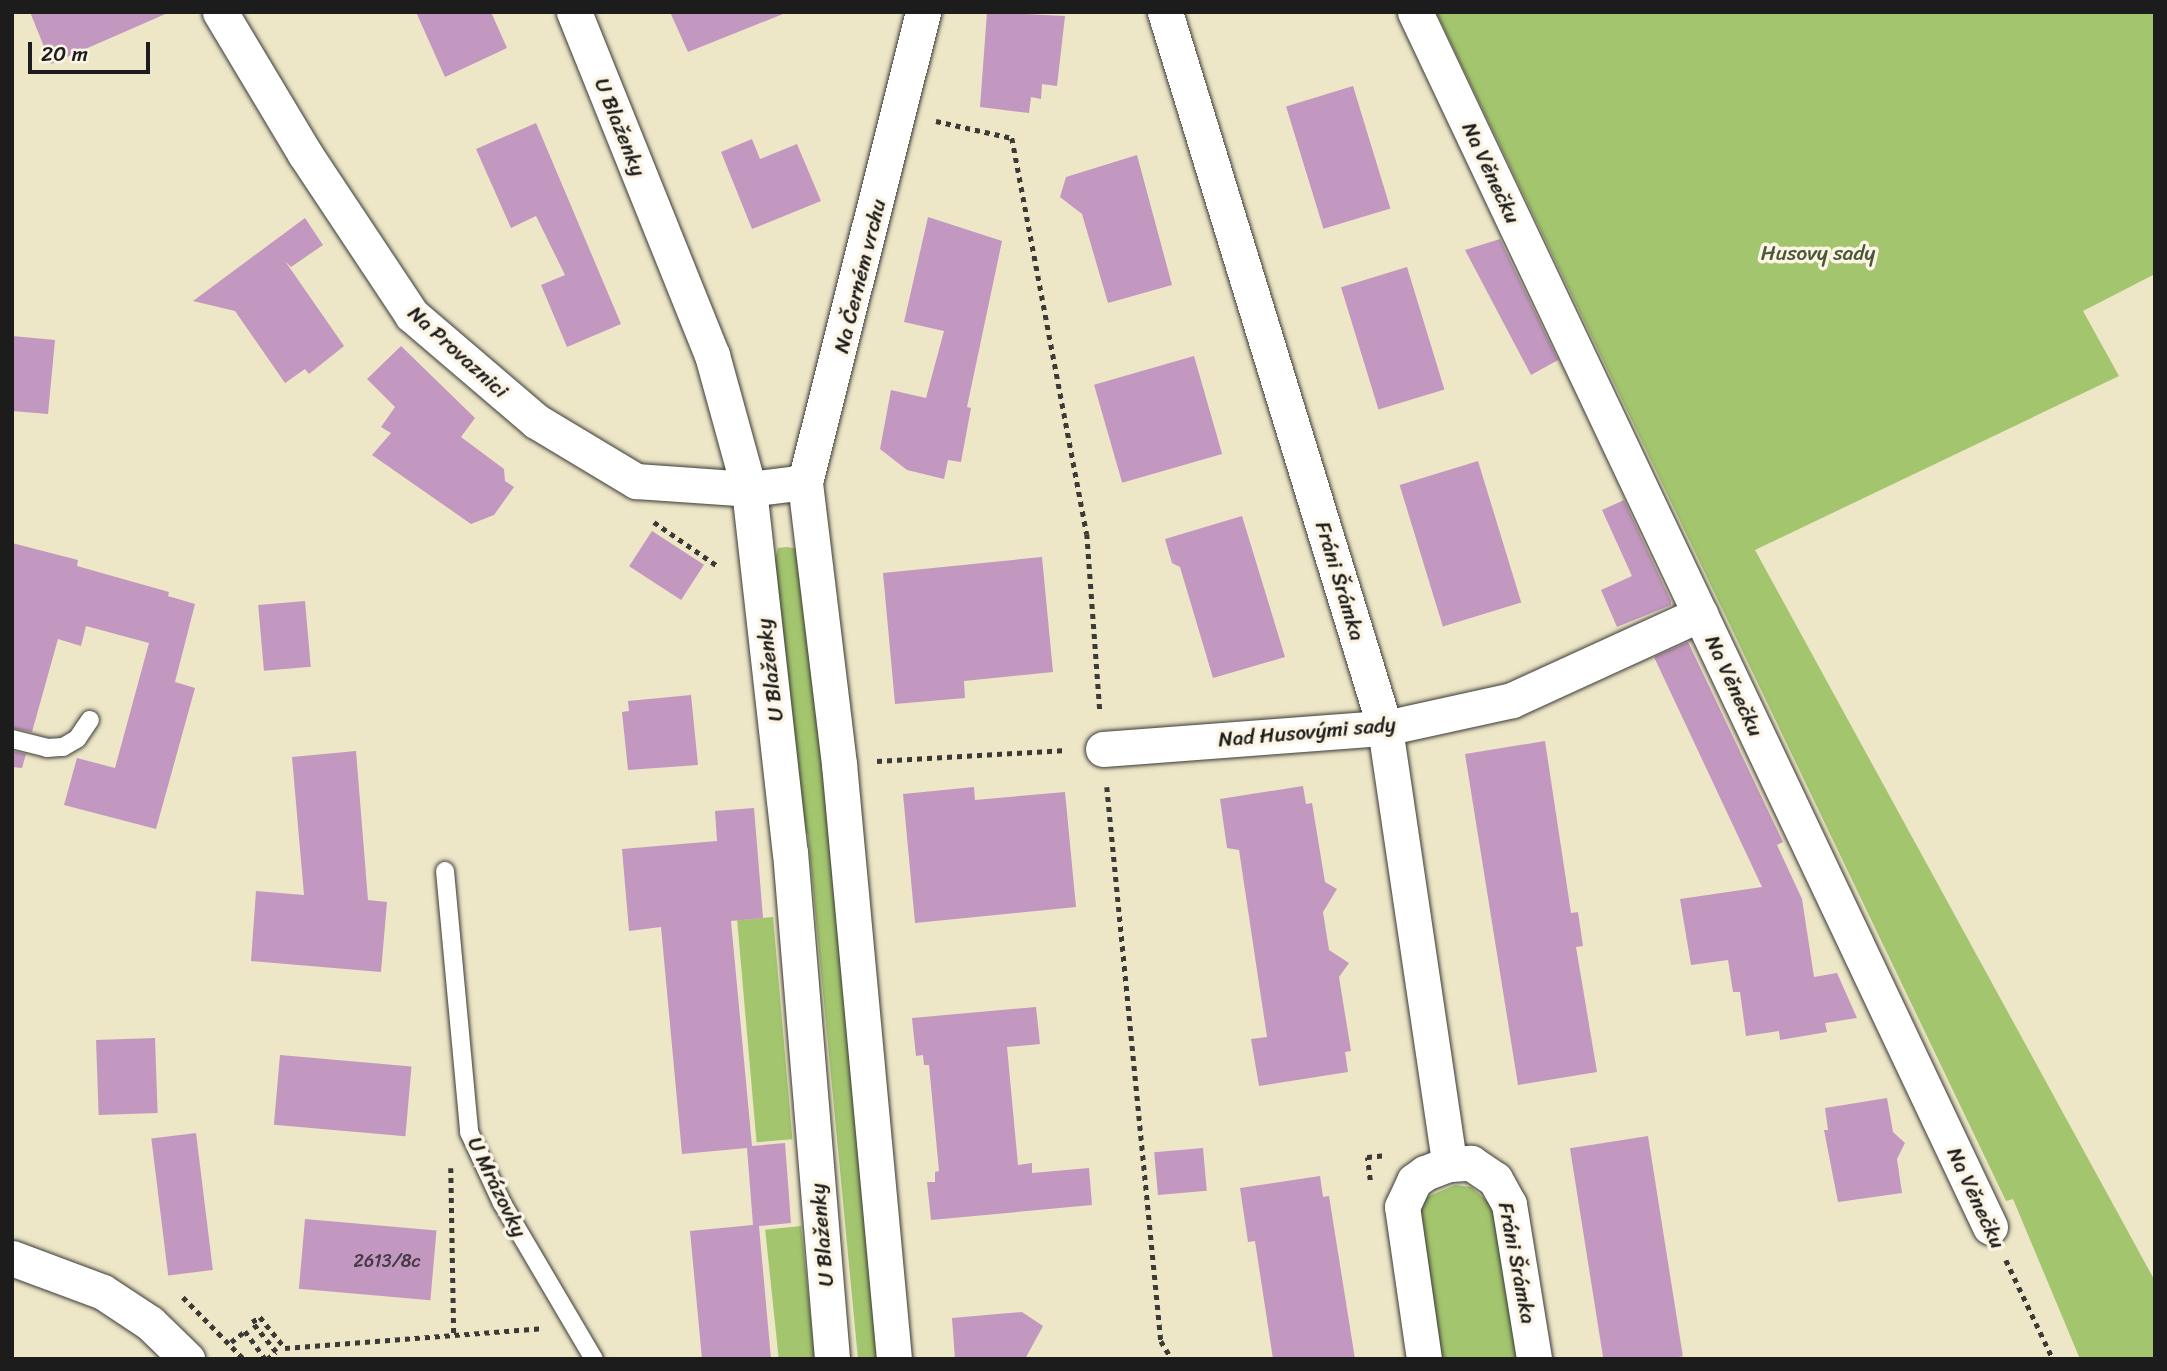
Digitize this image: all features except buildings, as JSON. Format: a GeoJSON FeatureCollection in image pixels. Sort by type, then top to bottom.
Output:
{"type":"FeatureCollection","features":[{"type":"Feature","properties":{"kind":"street","name":"Na Provaznici"},"geometry":{"type":"LineString","coordinates":[[220,12],[305,154],[412,315],[536,421],[636,481],[749,489]]}},
{"type":"Feature","properties":{"kind":"street","name":"U Blaženky"},"geometry":{"type":"LineString","coordinates":[[574,12],[712,355],[749,489],[790,852],[832,1359]]}},
{"type":"Feature","properties":{"kind":"street","name":"Na Černém vrchu"},"geometry":{"type":"LineString","coordinates":[[805,482],[901,114],[923,12]]}},
{"type":"Feature","properties":{"kind":"street","name":"Fráni Šrámka"},"geometry":{"type":"LineString","coordinates":[[1165,12],[1385,728],[1449,1164],[1471,1163],[1484,1170],[1495,1179],[1509,1203],[1534,1359]]}},
{"type":"Feature","properties":{"kind":"street","name":"Na Věnečku"},"geometry":{"type":"LineString","coordinates":[[1415,12],[1990,1227]]}},
{"type":"Feature","properties":{"kind":"street"},"geometry":{"type":"LineString","coordinates":[[749,489],[805,482],[840,778],[894,1359]]}},
{"type":"Feature","properties":{"kind":"street","name":"Nad Husovými sady"},"geometry":{"type":"LineString","coordinates":[[1103,748],[1385,728],[1512,700],[1700,614]]}},
{"type":"Feature","properties":{"kind":"street"},"geometry":{"type":"LineString","coordinates":[[1424,1359],[1402,1207],[1414,1181],[1449,1164]]}},
{"type":"Feature","properties":{"kind":"street"},"geometry":{"type":"LineString","coordinates":[[12,1258],[103,1292],[150,1324],[187,1359]]}},
{"type":"Feature","properties":{"kind":"lane"},"geometry":{"type":"LineString","coordinates":[[12,739],[47,748],[63,747],[77,739],[90,720]]}},
{"type":"Feature","properties":{"kind":"lane","name":"U Mrázovky"},"geometry":{"type":"LineString","coordinates":[[445,871],[469,1132],[502,1203],[594,1359]]}},
{"type":"Feature","properties":{"kind":"path"},"geometry":{"type":"LineString","coordinates":[[901,114],[1012,138],[1087,534],[1103,748],[1161,1340],[1172,1359]]}},
{"type":"Feature","properties":{"kind":"path"},"geometry":{"type":"LineString","coordinates":[[646,516],[725,571]]}},
{"type":"Feature","properties":{"kind":"path"},"geometry":{"type":"LineString","coordinates":[[911,759],[1103,748]]}},
{"type":"Feature","properties":{"kind":"path"},"geometry":{"type":"LineString","coordinates":[[1371,1184],[1367,1157],[1395,1154]]}},
{"type":"Feature","properties":{"kind":"path"},"geometry":{"type":"LineString","coordinates":[[451,1159],[454,1335]]}},
{"type":"Feature","properties":{"kind":"path","name":"Na Věnečku"},"geometry":{"type":"LineString","coordinates":[[1990,1227],[2053,1359]]}},
{"type":"Feature","properties":{"kind":"path"},"geometry":{"type":"LineString","coordinates":[[244,1359],[231,1342],[245,1331],[266,1359],[276,1352],[252,1322],[260,1317],[285,1348],[534,1330]]}},
{"type":"Feature","properties":{"kind":"green space","name":"Husovy sady"},"geometry":{"type":"Polygon","coordinates":[[[1436,12],[2155,12],[2155,274],[2083,311],[2119,376],[1755,550],[2155,1281],[2155,1359],[2080,1359],[2013,1199],[2006,1201],[1436,12]]]}},
{"type":"Feature","properties":{"kind":"green space"},"geometry":{"type":"Polygon","coordinates":[[[778,548],[798,549],[807,561],[882,1359],[858,1359],[808,835],[799,819],[774,563],[778,548]]]}},
{"type":"Feature","properties":{"kind":"green space"},"geometry":{"type":"Polygon","coordinates":[[[773,917],[792,1139],[757,1142],[737,920],[773,917]]]}},
{"type":"Feature","properties":{"kind":"green space"},"geometry":{"type":"Polygon","coordinates":[[[1455,1185],[1471,1187],[1495,1208],[1517,1359],[1437,1359],[1418,1211],[1427,1197],[1455,1185]]]}},
{"type":"Feature","properties":{"kind":"green space"},"geometry":{"type":"Polygon","coordinates":[[[801,1226],[815,1359],[779,1359],[765,1230],[801,1226]]]}}]}
